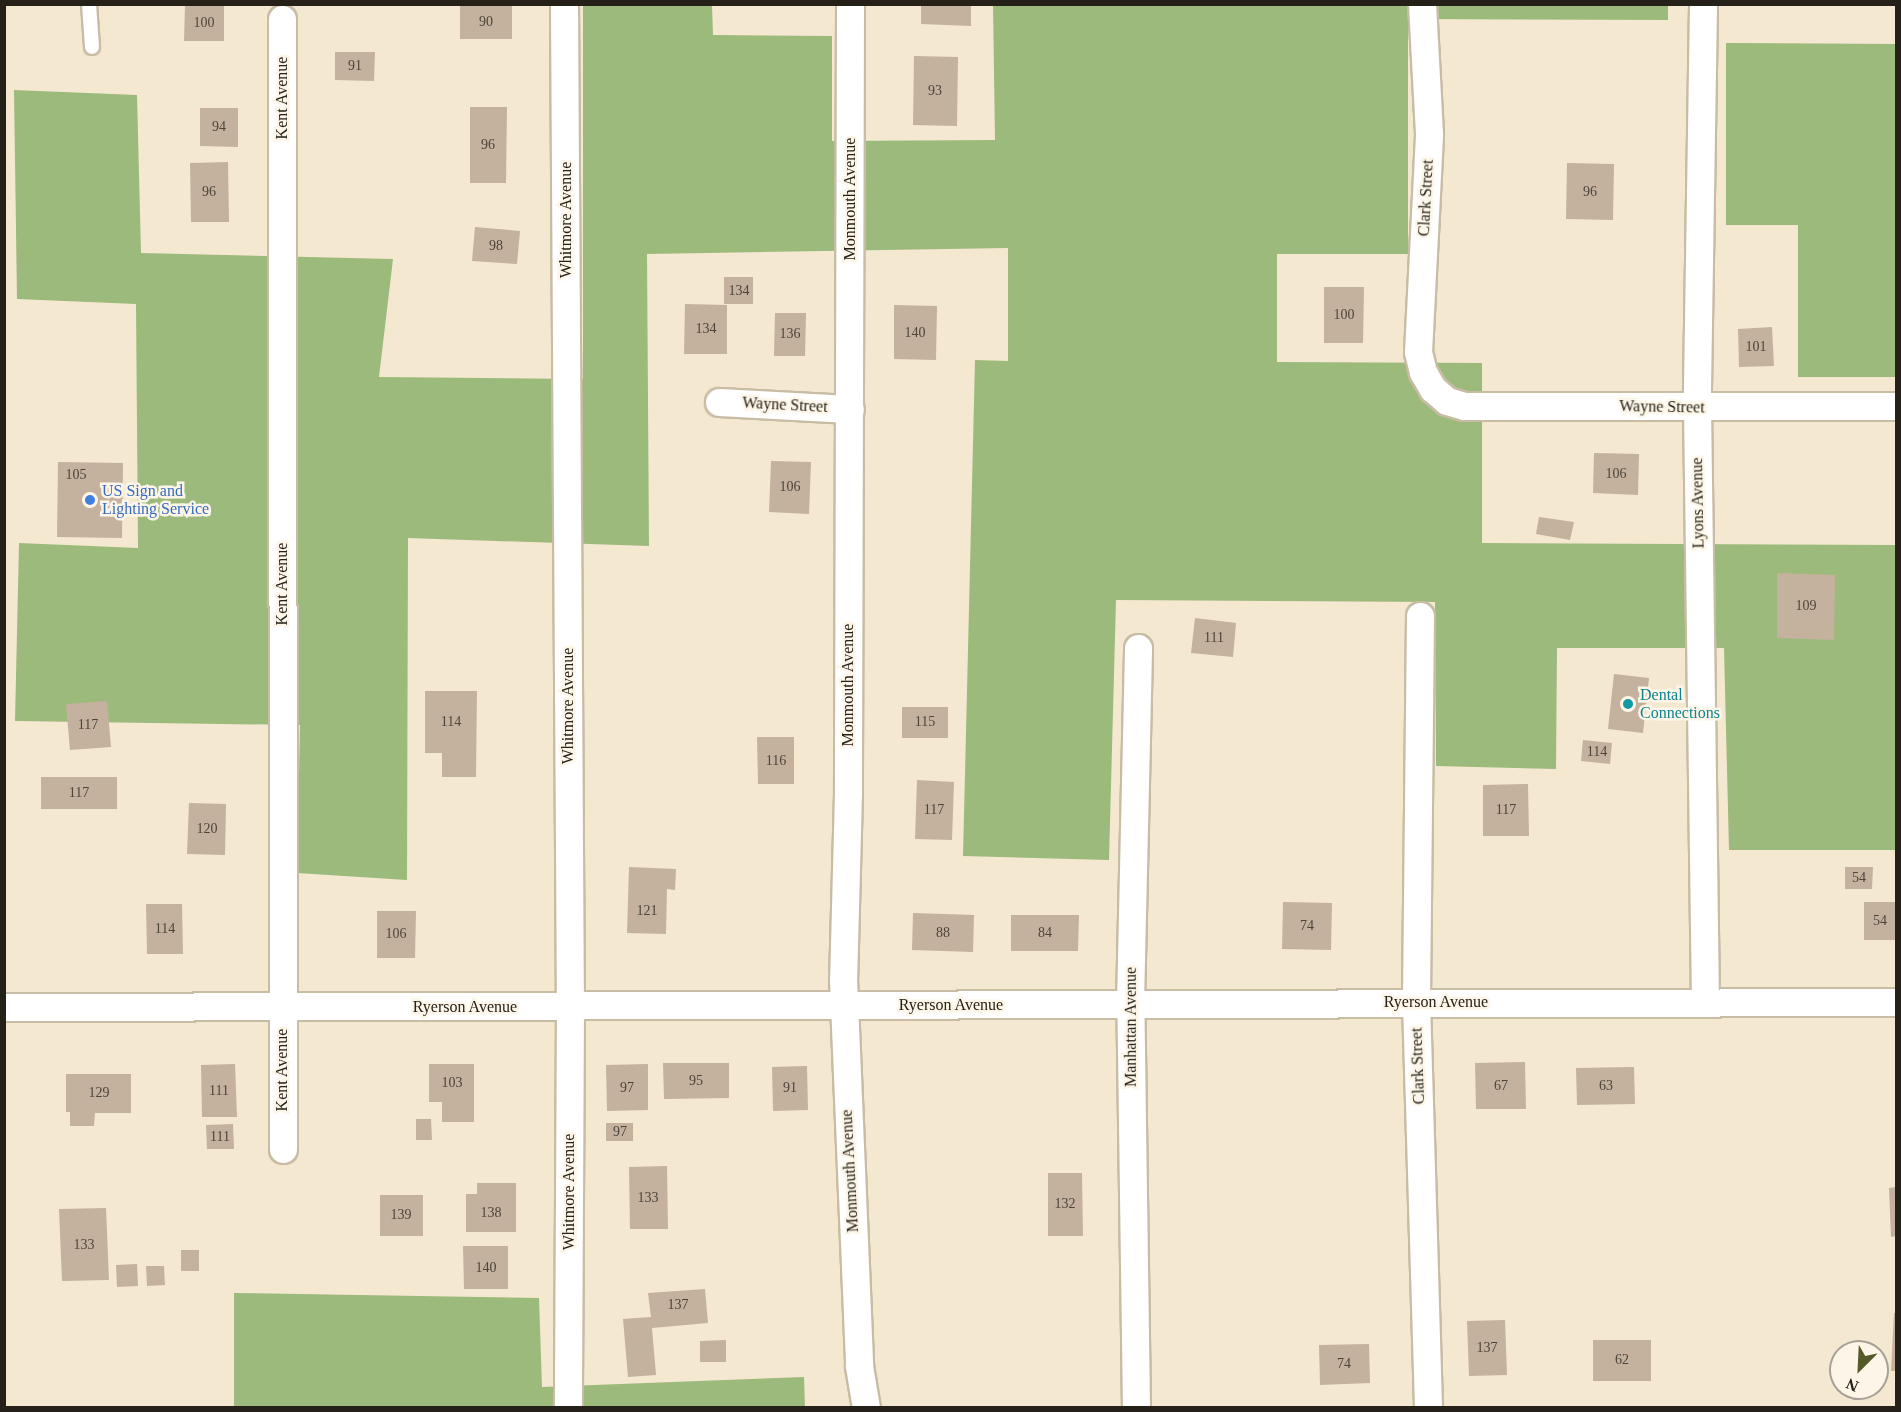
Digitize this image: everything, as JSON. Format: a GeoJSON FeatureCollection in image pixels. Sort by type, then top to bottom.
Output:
{"type":"FeatureCollection","features":[{"type":"Feature","properties":{"kind":"street","name":"Whitmore Avenue"},"geometry":{"type":"LineString","coordinates":[[564,4],[570,1007],[568,1407]]}},
{"type":"Feature","properties":{"kind":"street","name":"Monmouth Avenue"},"geometry":{"type":"LineString","coordinates":[[850,4],[850,409],[844,1006],[859,1366],[866,1407]]}},
{"type":"Feature","properties":{"kind":"street","name":"Clark Street"},"geometry":{"type":"LineString","coordinates":[[1422,4],[1430,135],[1418,352],[1423,372],[1433,389]]}},
{"type":"Feature","properties":{"kind":"street","name":"Lyons Avenue"},"geometry":{"type":"LineString","coordinates":[[1703,5],[1697,407],[1705,1002]]}},
{"type":"Feature","properties":{"kind":"street","name":"Kent Avenue"},"geometry":{"type":"LineString","coordinates":[[282,18],[283,1149]]}},
{"type":"Feature","properties":{"kind":"street","name":"Wayne Street"},"geometry":{"type":"LineString","coordinates":[[1433,389],[1447,401],[1464,406],[1896,406]]}},
{"type":"Feature","properties":{"kind":"street","name":"Wayne Street"},"geometry":{"type":"LineString","coordinates":[[719,402],[850,409]]}},
{"type":"Feature","properties":{"kind":"street","name":"Clark Street"},"geometry":{"type":"LineString","coordinates":[[1420,616],[1416,1002],[1428,1407]]}},
{"type":"Feature","properties":{"kind":"street","name":"Manhattan Avenue"},"geometry":{"type":"LineString","coordinates":[[1136,1407],[1130,1004],[1138,648]]}},
{"type":"Feature","properties":{"kind":"street","name":"Ryerson Avenue"},"geometry":{"type":"LineString","coordinates":[[4,1008],[1896,1002]]}},
{"type":"Feature","properties":{"kind":"lane"},"geometry":{"type":"LineString","coordinates":[[89,4],[92,47]]}},
{"type":"Feature","properties":{"kind":"green space"},"geometry":{"type":"Polygon","coordinates":[[[583,5],[712,5],[713,35],[832,36],[832,141],[995,140],[993,5],[1668,5],[1668,20],[1408,19],[1408,254],[1277,254],[1277,362],[1482,363],[1482,543],[1896,545],[1896,850],[1729,850],[1724,648],[1557,648],[1556,769],[1436,766],[1435,602],[1116,600],[1109,860],[963,856],[975,360],[1008,361],[1008,248],[647,254],[649,546],[408,538],[407,880],[297,873],[300,725],[15,721],[19,543],[138,548],[136,304],[17,299],[14,90],[137,95],[141,253],[393,259],[379,377],[583,379],[583,5]]]}},
{"type":"Feature","properties":{"kind":"green space"},"geometry":{"type":"Polygon","coordinates":[[[1726,43],[1896,44],[1896,377],[1798,377],[1798,225],[1726,225],[1726,43]]]}},
{"type":"Feature","properties":{"kind":"green space"},"geometry":{"type":"Polygon","coordinates":[[[234,1293],[539,1298],[542,1387],[804,1377],[805,1407],[234,1407],[234,1293]]]}},
{"type":"Feature","properties":{"kind":"building"},"geometry":{"type":"Polygon","coordinates":[[[460,4],[512,4],[512,39],[460,39],[460,4]]]}},
{"type":"Feature","properties":{"kind":"building"},"geometry":{"type":"Polygon","coordinates":[[[921,4],[971,4],[971,26],[921,24],[921,4]]]}},
{"type":"Feature","properties":{"kind":"building"},"geometry":{"type":"Polygon","coordinates":[[[185,5],[224,5],[224,41],[184,41],[185,5]]]}},
{"type":"Feature","properties":{"kind":"building"},"geometry":{"type":"Polygon","coordinates":[[[335,52],[375,52],[374,81],[335,80],[335,52]]]}},
{"type":"Feature","properties":{"kind":"building"},"geometry":{"type":"Polygon","coordinates":[[[914,56],[958,57],[957,126],[913,125],[914,56]]]}},
{"type":"Feature","properties":{"kind":"building"},"geometry":{"type":"Polygon","coordinates":[[[470,107],[507,107],[506,183],[470,183],[470,107]]]}},
{"type":"Feature","properties":{"kind":"building"},"geometry":{"type":"Polygon","coordinates":[[[200,108],[238,108],[238,147],[200,146],[200,108]]]}},
{"type":"Feature","properties":{"kind":"building"},"geometry":{"type":"Polygon","coordinates":[[[228,162],[229,222],[191,222],[190,163],[228,162]]]}},
{"type":"Feature","properties":{"kind":"building"},"geometry":{"type":"Polygon","coordinates":[[[1567,163],[1614,164],[1613,220],[1566,219],[1567,163]]]}},
{"type":"Feature","properties":{"kind":"building"},"geometry":{"type":"Polygon","coordinates":[[[475,227],[520,231],[517,264],[472,261],[475,227]]]}},
{"type":"Feature","properties":{"kind":"building"},"geometry":{"type":"Polygon","coordinates":[[[724,277],[753,277],[753,304],[724,304],[724,277]]]}},
{"type":"Feature","properties":{"kind":"building"},"geometry":{"type":"Polygon","coordinates":[[[1324,287],[1364,287],[1363,343],[1324,343],[1324,287]]]}},
{"type":"Feature","properties":{"kind":"building"},"geometry":{"type":"Polygon","coordinates":[[[685,304],[727,305],[727,354],[684,354],[685,304]]]}},
{"type":"Feature","properties":{"kind":"building"},"geometry":{"type":"Polygon","coordinates":[[[894,305],[937,306],[936,360],[894,359],[894,305]]]}},
{"type":"Feature","properties":{"kind":"building"},"geometry":{"type":"Polygon","coordinates":[[[775,313],[806,313],[805,356],[774,356],[775,313]]]}},
{"type":"Feature","properties":{"kind":"building"},"geometry":{"type":"Polygon","coordinates":[[[1772,327],[1774,366],[1739,367],[1738,329],[1772,327]]]}},
{"type":"Feature","properties":{"kind":"building"},"geometry":{"type":"Polygon","coordinates":[[[1594,453],[1639,454],[1638,495],[1593,493],[1594,453]]]}},
{"type":"Feature","properties":{"kind":"building"},"geometry":{"type":"Polygon","coordinates":[[[771,461],[811,462],[809,514],[769,512],[771,461]]]}},
{"type":"Feature","properties":{"kind":"building","name":"US Sign and Lighting Service"},"geometry":{"type":"Polygon","coordinates":[[[58,462],[123,463],[122,538],[57,537],[58,462]]]}},
{"type":"Feature","properties":{"kind":"building"},"geometry":{"type":"Polygon","coordinates":[[[1539,517],[1574,522],[1570,540],[1536,534],[1539,517]]]}},
{"type":"Feature","properties":{"kind":"building"},"geometry":{"type":"Polygon","coordinates":[[[1777,573],[1835,575],[1834,640],[1777,638],[1777,573]]]}},
{"type":"Feature","properties":{"kind":"building"},"geometry":{"type":"Polygon","coordinates":[[[1195,618],[1236,623],[1233,657],[1191,653],[1195,618]]]}},
{"type":"Feature","properties":{"kind":"building","name":"Dental Connections"},"geometry":{"type":"Polygon","coordinates":[[[1614,674],[1649,678],[1643,733],[1608,729],[1614,674]]]}},
{"type":"Feature","properties":{"kind":"building"},"geometry":{"type":"Polygon","coordinates":[[[425,691],[477,691],[476,777],[442,777],[442,753],[425,753],[425,691]]]}},
{"type":"Feature","properties":{"kind":"building"},"geometry":{"type":"Polygon","coordinates":[[[107,701],[111,747],[70,750],[66,704],[107,701]]]}},
{"type":"Feature","properties":{"kind":"building"},"geometry":{"type":"Polygon","coordinates":[[[902,707],[948,707],[948,738],[902,738],[902,707]]]}},
{"type":"Feature","properties":{"kind":"building"},"geometry":{"type":"Polygon","coordinates":[[[757,737],[794,737],[794,784],[758,784],[757,737]]]}},
{"type":"Feature","properties":{"kind":"building"},"geometry":{"type":"Polygon","coordinates":[[[1583,740],[1612,743],[1610,764],[1581,761],[1583,740]]]}},
{"type":"Feature","properties":{"kind":"building"},"geometry":{"type":"Polygon","coordinates":[[[41,777],[117,777],[117,809],[41,809],[41,777]]]}},
{"type":"Feature","properties":{"kind":"building"},"geometry":{"type":"Polygon","coordinates":[[[917,780],[954,782],[952,840],[915,839],[917,780]]]}},
{"type":"Feature","properties":{"kind":"building"},"geometry":{"type":"Polygon","coordinates":[[[1528,784],[1529,836],[1483,836],[1483,785],[1528,784]]]}},
{"type":"Feature","properties":{"kind":"building"},"geometry":{"type":"Polygon","coordinates":[[[189,803],[226,804],[225,855],[187,854],[189,803]]]}},
{"type":"Feature","properties":{"kind":"building"},"geometry":{"type":"Polygon","coordinates":[[[629,867],[676,869],[675,890],[667,889],[666,934],[627,933],[629,867]]]}},
{"type":"Feature","properties":{"kind":"building"},"geometry":{"type":"Polygon","coordinates":[[[1845,867],[1873,867],[1872,889],[1845,889],[1845,867]]]}},
{"type":"Feature","properties":{"kind":"building"},"geometry":{"type":"Polygon","coordinates":[[[1283,902],[1332,903],[1331,950],[1282,949],[1283,902]]]}},
{"type":"Feature","properties":{"kind":"building"},"geometry":{"type":"Polygon","coordinates":[[[1864,902],[1896,902],[1896,940],[1864,940],[1864,902]]]}},
{"type":"Feature","properties":{"kind":"building"},"geometry":{"type":"Polygon","coordinates":[[[146,904],[182,904],[183,954],[147,954],[146,904]]]}},
{"type":"Feature","properties":{"kind":"building"},"geometry":{"type":"Polygon","coordinates":[[[377,911],[416,911],[415,958],[377,958],[377,911]]]}},
{"type":"Feature","properties":{"kind":"building"},"geometry":{"type":"Polygon","coordinates":[[[913,913],[974,915],[973,952],[912,950],[913,913]]]}},
{"type":"Feature","properties":{"kind":"building"},"geometry":{"type":"Polygon","coordinates":[[[1011,915],[1079,915],[1078,951],[1011,951],[1011,915]]]}},
{"type":"Feature","properties":{"kind":"building"},"geometry":{"type":"Polygon","coordinates":[[[1525,1062],[1526,1109],[1476,1109],[1475,1063],[1525,1062]]]}},
{"type":"Feature","properties":{"kind":"building"},"geometry":{"type":"Polygon","coordinates":[[[663,1063],[729,1063],[729,1098],[664,1099],[663,1063]]]}},
{"type":"Feature","properties":{"kind":"building"},"geometry":{"type":"Polygon","coordinates":[[[235,1064],[237,1117],[202,1117],[201,1065],[235,1064]]]}},
{"type":"Feature","properties":{"kind":"building"},"geometry":{"type":"Polygon","coordinates":[[[429,1064],[474,1064],[474,1122],[442,1122],[442,1102],[429,1102],[429,1064]]]}},
{"type":"Feature","properties":{"kind":"building"},"geometry":{"type":"Polygon","coordinates":[[[648,1064],[648,1110],[607,1111],[606,1065],[648,1064]]]}},
{"type":"Feature","properties":{"kind":"building"},"geometry":{"type":"Polygon","coordinates":[[[807,1066],[808,1110],[773,1111],[772,1067],[807,1066]]]}},
{"type":"Feature","properties":{"kind":"building"},"geometry":{"type":"Polygon","coordinates":[[[1634,1067],[1635,1104],[1577,1105],[1576,1068],[1634,1067]]]}},
{"type":"Feature","properties":{"kind":"building"},"geometry":{"type":"Polygon","coordinates":[[[66,1074],[131,1074],[131,1113],[95,1113],[94,1126],[70,1126],[70,1112],[66,1112],[66,1074]]]}},
{"type":"Feature","properties":{"kind":"building"},"geometry":{"type":"Polygon","coordinates":[[[416,1119],[431,1119],[432,1140],[416,1140],[416,1119]]]}},
{"type":"Feature","properties":{"kind":"building"},"geometry":{"type":"Polygon","coordinates":[[[606,1123],[633,1123],[633,1141],[606,1141],[606,1123]]]}},
{"type":"Feature","properties":{"kind":"building"},"geometry":{"type":"Polygon","coordinates":[[[233,1124],[234,1149],[207,1149],[206,1125],[233,1124]]]}},
{"type":"Feature","properties":{"kind":"building"},"geometry":{"type":"Polygon","coordinates":[[[667,1166],[668,1229],[630,1229],[629,1167],[667,1166]]]}},
{"type":"Feature","properties":{"kind":"building"},"geometry":{"type":"Polygon","coordinates":[[[1048,1173],[1082,1173],[1083,1236],[1048,1236],[1048,1173]]]}},
{"type":"Feature","properties":{"kind":"building"},"geometry":{"type":"Polygon","coordinates":[[[477,1183],[516,1183],[516,1232],[466,1232],[466,1194],[477,1194],[477,1183]]]}},
{"type":"Feature","properties":{"kind":"building"},"geometry":{"type":"Polygon","coordinates":[[[1896,1187],[1896,1236],[1891,1237],[1889,1188],[1896,1187]]]}},
{"type":"Feature","properties":{"kind":"building"},"geometry":{"type":"Polygon","coordinates":[[[380,1195],[423,1195],[423,1236],[380,1236],[380,1195]]]}},
{"type":"Feature","properties":{"kind":"building"},"geometry":{"type":"Polygon","coordinates":[[[106,1208],[109,1280],[62,1281],[59,1209],[106,1208]]]}},
{"type":"Feature","properties":{"kind":"building"},"geometry":{"type":"Polygon","coordinates":[[[463,1246],[508,1246],[508,1289],[464,1289],[463,1246]]]}},
{"type":"Feature","properties":{"kind":"building"},"geometry":{"type":"Polygon","coordinates":[[[181,1250],[199,1250],[199,1271],[181,1271],[181,1250]]]}},
{"type":"Feature","properties":{"kind":"building"},"geometry":{"type":"Polygon","coordinates":[[[137,1264],[138,1286],[117,1287],[116,1265],[137,1264]]]}},
{"type":"Feature","properties":{"kind":"building"},"geometry":{"type":"Polygon","coordinates":[[[146,1266],[164,1266],[165,1285],[147,1286],[146,1266]]]}},
{"type":"Feature","properties":{"kind":"building"},"geometry":{"type":"Polygon","coordinates":[[[705,1289],[708,1323],[652,1328],[656,1375],[628,1377],[623,1319],[651,1317],[648,1293],[705,1289]]]}},
{"type":"Feature","properties":{"kind":"building"},"geometry":{"type":"Polygon","coordinates":[[[1894,1313],[1896,1313],[1896,1371],[1891,1371],[1894,1313]]]}},
{"type":"Feature","properties":{"kind":"building"},"geometry":{"type":"Polygon","coordinates":[[[1505,1320],[1507,1375],[1469,1376],[1467,1321],[1505,1320]]]}},
{"type":"Feature","properties":{"kind":"building"},"geometry":{"type":"Polygon","coordinates":[[[726,1340],[726,1362],[700,1362],[700,1341],[726,1340]]]}},
{"type":"Feature","properties":{"kind":"building"},"geometry":{"type":"Polygon","coordinates":[[[1593,1340],[1651,1340],[1651,1381],[1593,1381],[1593,1340]]]}},
{"type":"Feature","properties":{"kind":"building"},"geometry":{"type":"Polygon","coordinates":[[[1369,1344],[1370,1383],[1320,1385],[1319,1345],[1369,1344]]]}},
{"type":"Feature","properties":{"kind":"place","name":"US Sign and Lighting Service"},"geometry":{"type":"Point","coordinates":[90,500]}},
{"type":"Feature","properties":{"kind":"place","name":"Dental Connections"},"geometry":{"type":"Point","coordinates":[1628,704]}}]}
